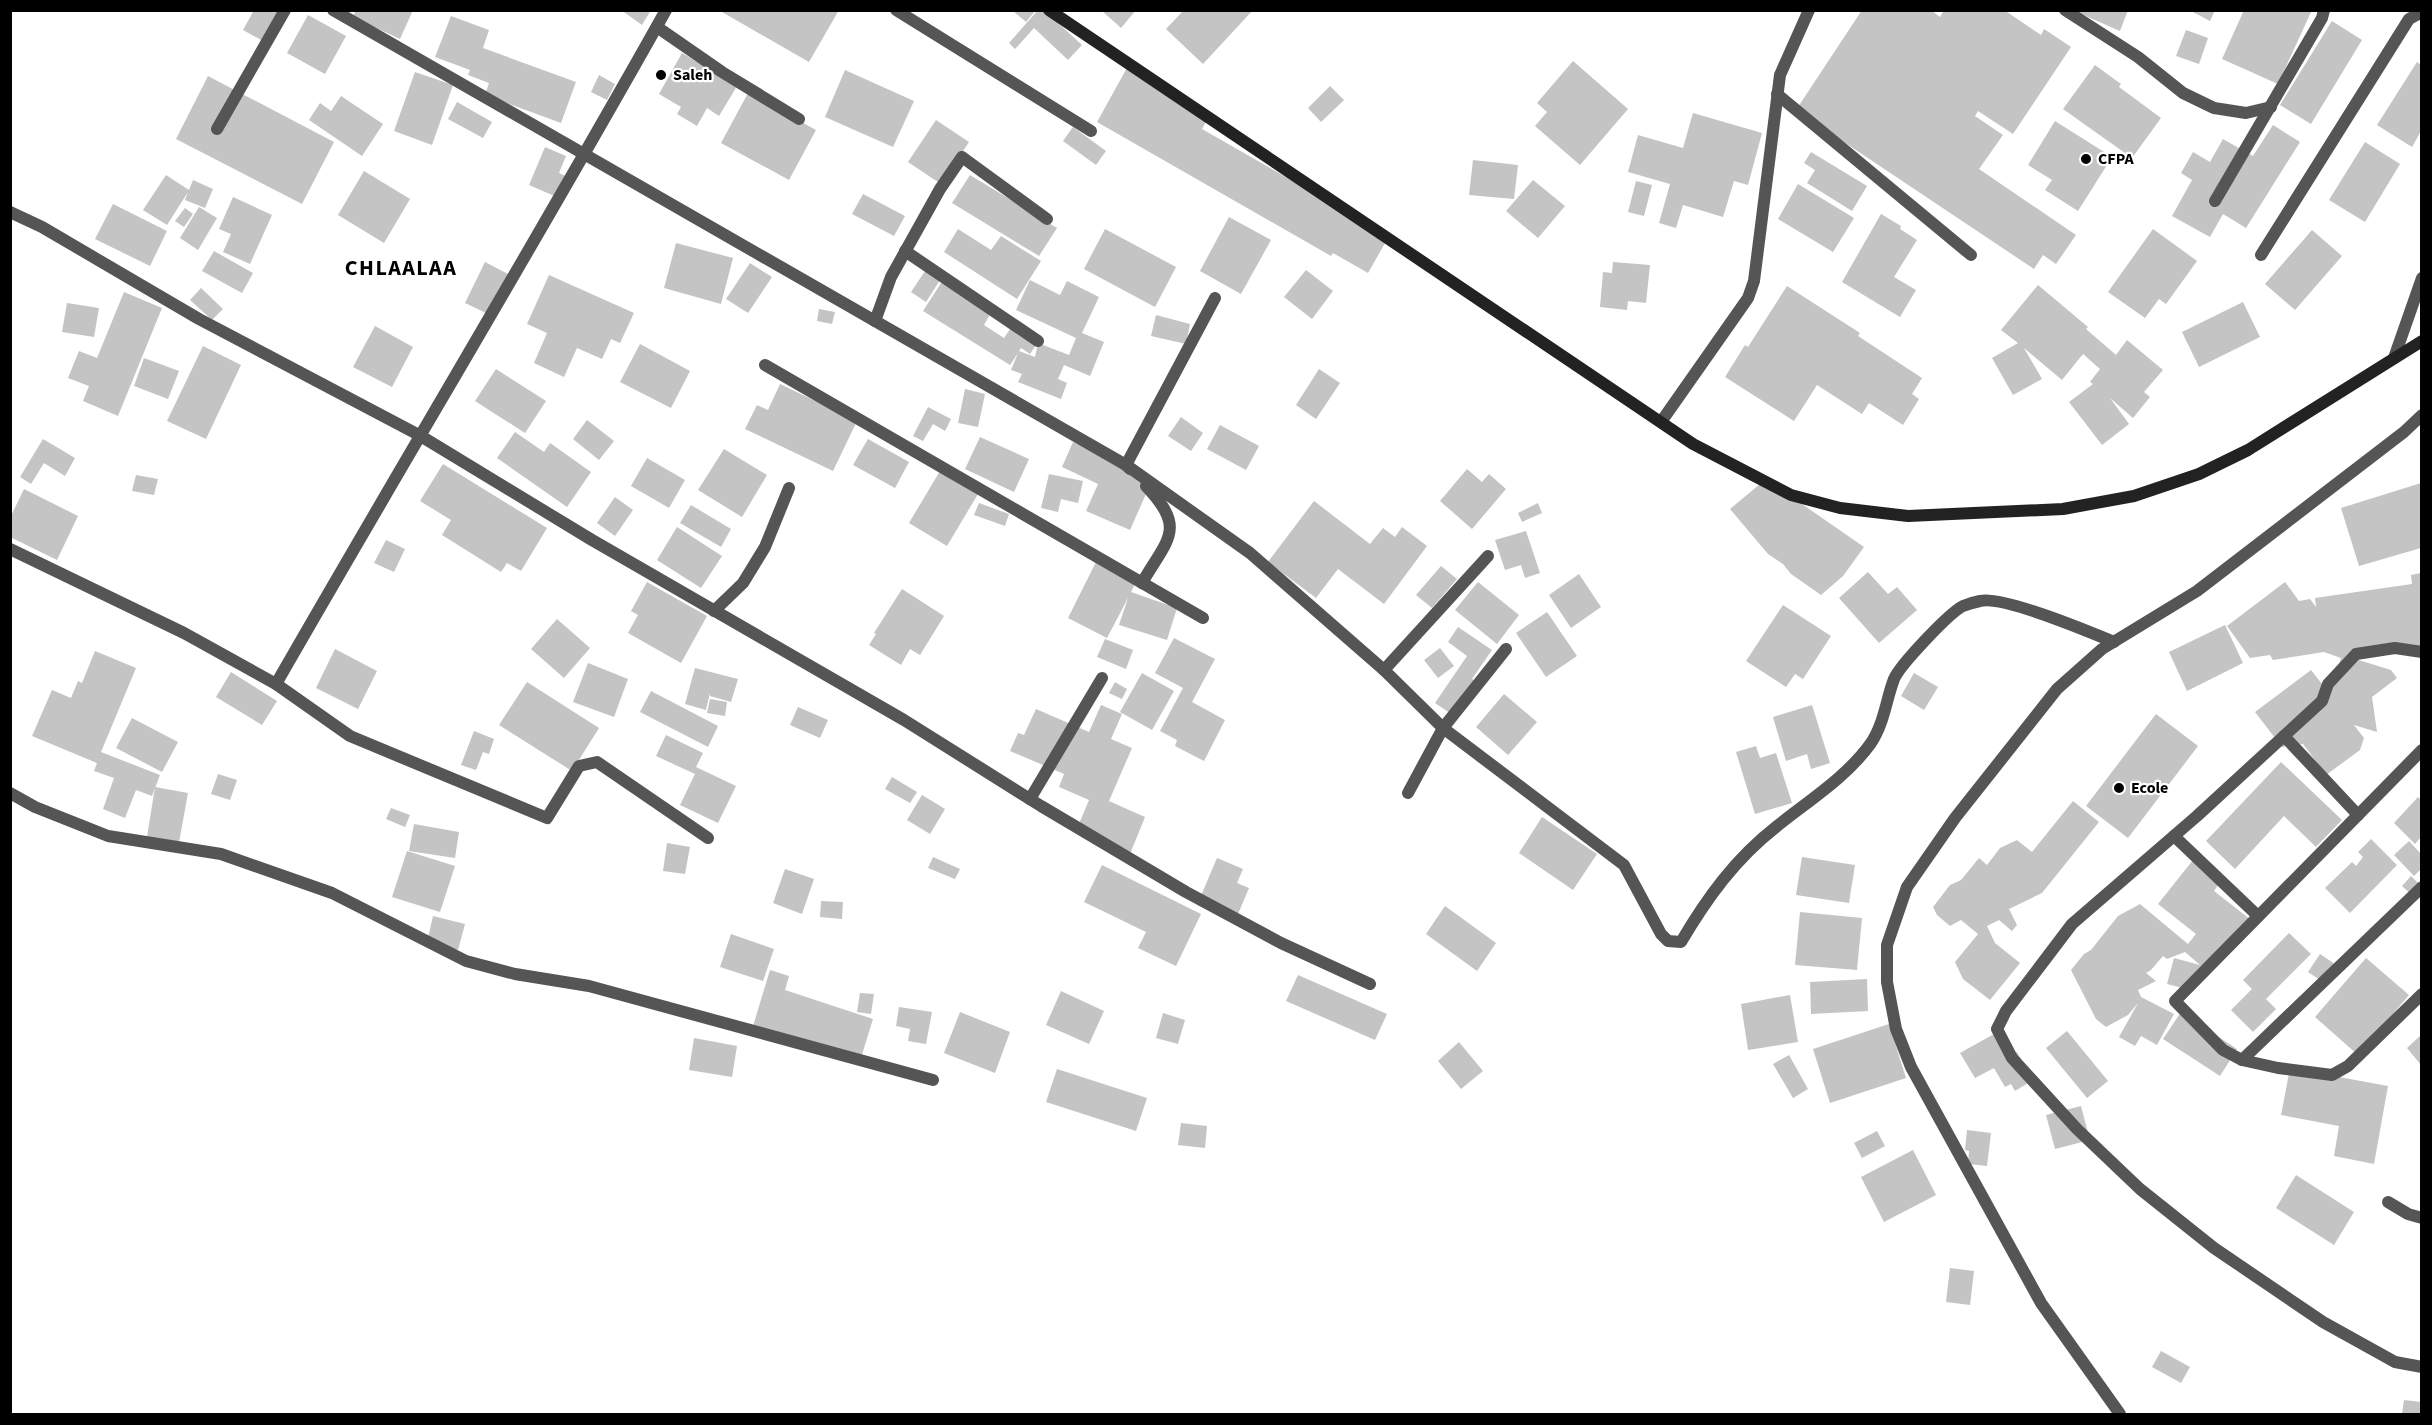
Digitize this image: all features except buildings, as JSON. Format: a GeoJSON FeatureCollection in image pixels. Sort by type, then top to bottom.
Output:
{"type":"FeatureCollection","features":[{"type":"Feature","properties":{"kind":"main road"},"geometry":{"type":"LineString","coordinates":[[1049,10],[1694,444],[1791,495],[1840,508],[1908,516],[2063,509],[2134,496],[2199,474],[2248,450],[2421,341]]}},
{"type":"Feature","properties":{"kind":"street"},"geometry":{"type":"LineString","coordinates":[[217,129],[285,10]]}},
{"type":"Feature","properties":{"kind":"street"},"geometry":{"type":"LineString","coordinates":[[333,10],[1126,465],[1250,553],[1384,670],[1443,728],[1624,866],[1661,934],[1668,941],[1681,942],[1706,900],[1737,861],[1850,767],[1872,742],[1883,717],[1895,676],[1920,645],[1961,607],[1984,600],[2020,607],[2114,642]]}},
{"type":"Feature","properties":{"kind":"street"},"geometry":{"type":"LineString","coordinates":[[276,684],[419,435],[585,156],[666,10]]}},
{"type":"Feature","properties":{"kind":"street"},"geometry":{"type":"LineString","coordinates":[[896,10],[1091,131]]}},
{"type":"Feature","properties":{"kind":"street"},"geometry":{"type":"LineString","coordinates":[[1661,422],[1748,298],[1754,281],[1780,75],[1809,10]]}},
{"type":"Feature","properties":{"kind":"street"},"geometry":{"type":"LineString","coordinates":[[2065,10],[2138,57],[2183,93],[2214,108],[2246,113],[2271,106]]}},
{"type":"Feature","properties":{"kind":"street"},"geometry":{"type":"LineString","coordinates":[[2216,201],[2322,18],[2324,10]]}},
{"type":"Feature","properties":{"kind":"street"},"geometry":{"type":"LineString","coordinates":[[2260,255],[2409,19],[2421,12]]}},
{"type":"Feature","properties":{"kind":"street"},"geometry":{"type":"LineString","coordinates":[[657,27],[722,72],[799,119]]}},
{"type":"Feature","properties":{"kind":"street"},"geometry":{"type":"LineString","coordinates":[[1777,94],[1971,255]]}},
{"type":"Feature","properties":{"kind":"street"},"geometry":{"type":"LineString","coordinates":[[875,321],[891,277],[940,189],[962,157],[1047,219]]}},
{"type":"Feature","properties":{"kind":"street"},"geometry":{"type":"LineString","coordinates":[[10,212],[42,227],[199,319],[419,435],[527,502],[904,720],[1030,799],[1186,892],[1281,943],[1370,984]]}},
{"type":"Feature","properties":{"kind":"street"},"geometry":{"type":"LineString","coordinates":[[905,251],[1038,341]]}},
{"type":"Feature","properties":{"kind":"street"},"geometry":{"type":"LineString","coordinates":[[2394,358],[2421,278]]}},
{"type":"Feature","properties":{"kind":"street"},"geometry":{"type":"LineString","coordinates":[[1126,465],[1215,298]]}},
{"type":"Feature","properties":{"kind":"street"},"geometry":{"type":"LineString","coordinates":[[765,365],[1203,618]]}},
{"type":"Feature","properties":{"kind":"street"},"geometry":{"type":"LineString","coordinates":[[2120,1414],[2041,1304],[1911,1067],[1896,1029],[1887,982],[1887,945],[1907,887],[1955,818],[2057,689],[2102,649],[2197,591],[2404,432],[2421,415]]}},
{"type":"Feature","properties":{"kind":"street"},"geometry":{"type":"LineString","coordinates":[[1126,465],[1164,504],[1170,520],[1170,534],[1142,583]]}},
{"type":"Feature","properties":{"kind":"street"},"geometry":{"type":"LineString","coordinates":[[714,611],[743,583],[765,546],[789,488]]}},
{"type":"Feature","properties":{"kind":"street"},"geometry":{"type":"LineString","coordinates":[[10,549],[184,633],[276,684],[350,736],[548,818],[579,766],[597,762],[708,838]]}},
{"type":"Feature","properties":{"kind":"street"},"geometry":{"type":"LineString","coordinates":[[1384,670],[1488,556]]}},
{"type":"Feature","properties":{"kind":"street"},"geometry":{"type":"LineString","coordinates":[[2421,652],[2395,648],[2356,654],[2328,684],[2322,701],[2174,836],[2072,924],[2006,1011],[1997,1029],[2012,1058],[2077,1129],[2140,1189],[2214,1248],[2323,1322],[2395,1362],[2421,1367]]}},
{"type":"Feature","properties":{"kind":"street"},"geometry":{"type":"LineString","coordinates":[[1408,793],[1443,728],[1506,649]]}},
{"type":"Feature","properties":{"kind":"street"},"geometry":{"type":"LineString","coordinates":[[1030,799],[1102,678]]}},
{"type":"Feature","properties":{"kind":"street"},"geometry":{"type":"LineString","coordinates":[[2284,736],[2358,815]]}},
{"type":"Feature","properties":{"kind":"street"},"geometry":{"type":"LineString","coordinates":[[2421,750],[2175,1001],[2223,1050],[2242,1060],[2278,1068],[2332,1075],[2348,1066],[2421,994]]}},
{"type":"Feature","properties":{"kind":"street"},"geometry":{"type":"LineString","coordinates":[[10,794],[35,807],[108,836],[221,854],[332,893],[466,961],[515,974],[589,986],[933,1080]]}},
{"type":"Feature","properties":{"kind":"street"},"geometry":{"type":"LineString","coordinates":[[2174,836],[2258,916]]}},
{"type":"Feature","properties":{"kind":"street"},"geometry":{"type":"LineString","coordinates":[[2242,1060],[2421,887]]}},
{"type":"Feature","properties":{"kind":"street"},"geometry":{"type":"LineString","coordinates":[[2388,1202],[2408,1214],[2421,1218]]}},
{"type":"Feature","properties":{"kind":"place","name":"Saleh"},"geometry":{"type":"Point","coordinates":[661,75]}},
{"type":"Feature","properties":{"kind":"place","name":"CFPA"},"geometry":{"type":"Point","coordinates":[2086,159]}},
{"type":"Feature","properties":{"kind":"place","name":"Ecole"},"geometry":{"type":"Point","coordinates":[2119,788]}},
{"type":"Feature","properties":{"kind":"district","name":"CHLAALAA"},"geometry":{"type":"Point","coordinates":[401,268]}}]}
